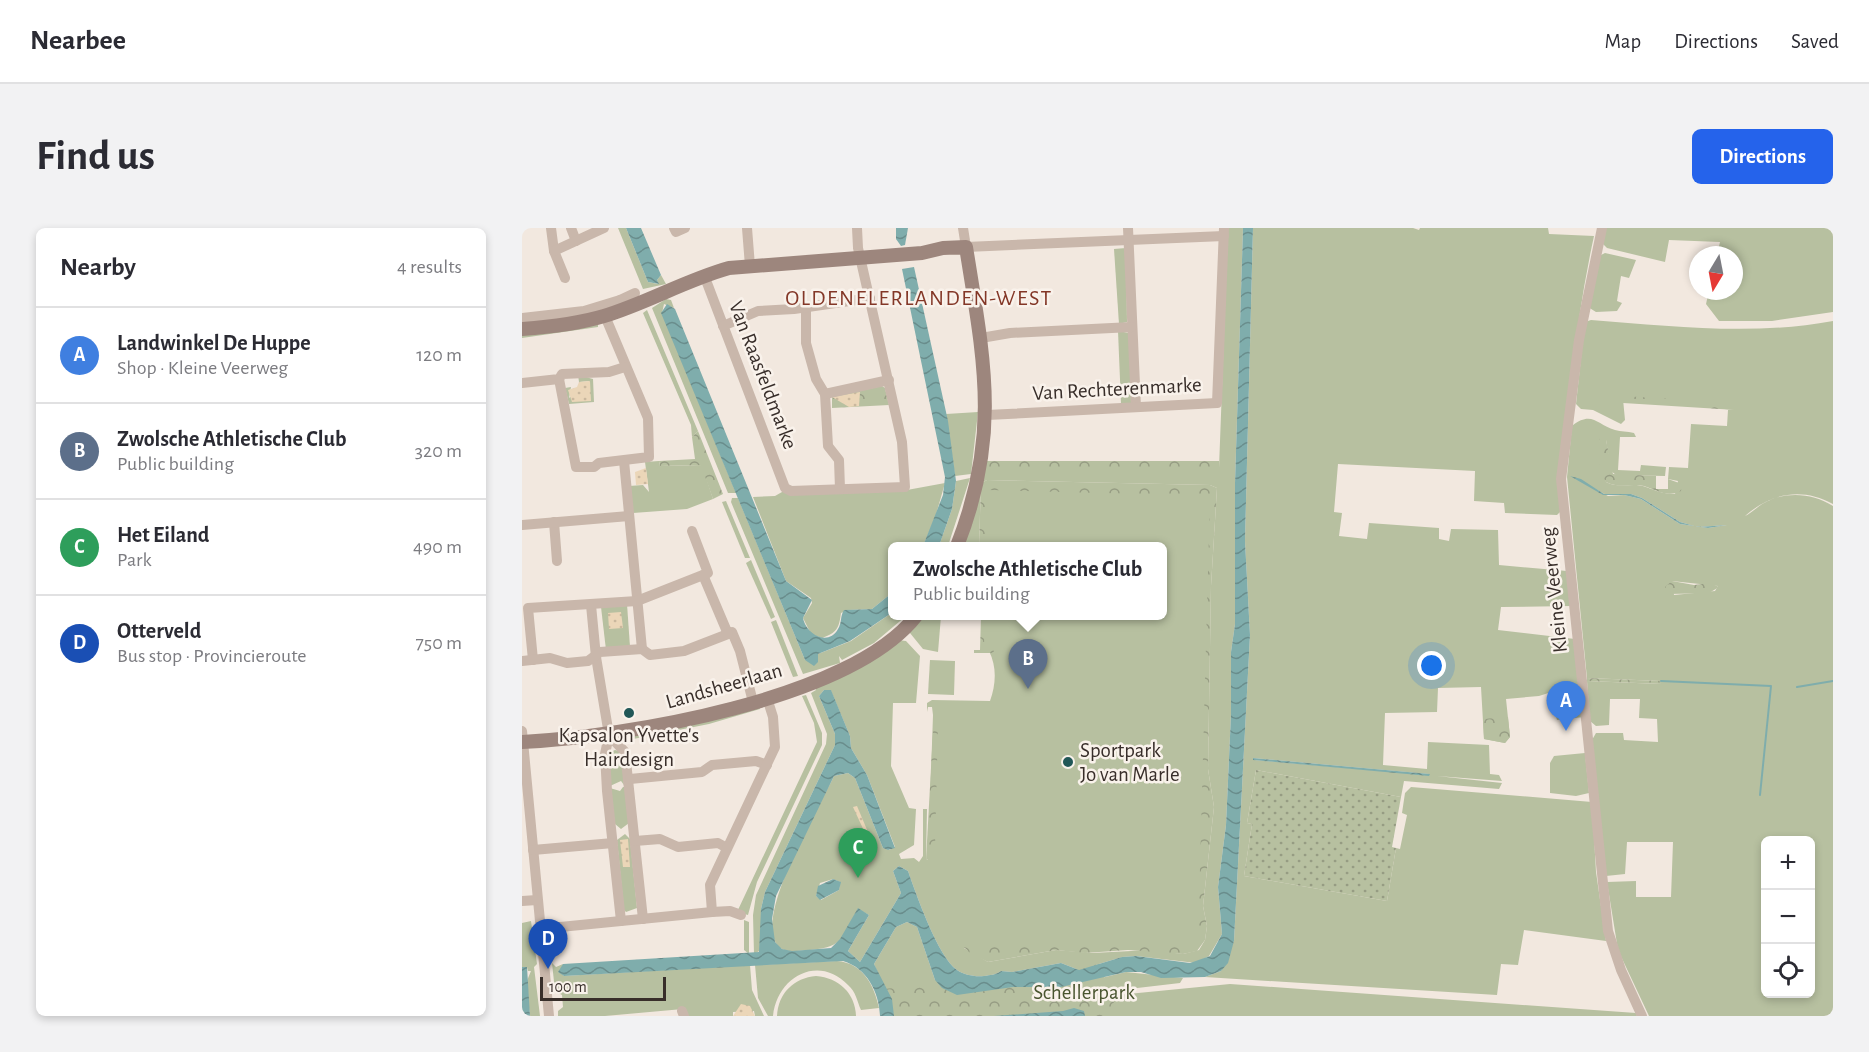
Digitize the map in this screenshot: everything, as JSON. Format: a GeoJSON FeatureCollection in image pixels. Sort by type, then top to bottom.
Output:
{"type":"FeatureCollection","features":[{"type":"Feature","properties":{"kind":"street"},"geometry":{"type":"LineString","coordinates":[[551,228],[554,251],[565,278]]}},
{"type":"Feature","properties":{"kind":"street"},"geometry":{"type":"LineString","coordinates":[[571,228],[576,240]]}},
{"type":"Feature","properties":{"kind":"street"},"geometry":{"type":"LineString","coordinates":[[554,251],[604,228]]}},
{"type":"Feature","properties":{"kind":"street"},"geometry":{"type":"LineString","coordinates":[[674,228],[676,232],[685,228]]}},
{"type":"Feature","properties":{"kind":"street"},"geometry":{"type":"LineString","coordinates":[[747,228],[750,266]]}},
{"type":"Feature","properties":{"kind":"street"},"geometry":{"type":"LineString","coordinates":[[806,306],[806,344],[816,379],[825,394],[828,446],[839,460],[840,489],[905,487],[902,442],[861,258],[857,228]]}},
{"type":"Feature","properties":{"kind":"street"},"geometry":{"type":"LineString","coordinates":[[958,542],[977,484],[987,415],[981,338],[963,228]]}},
{"type":"Feature","properties":{"kind":"street"},"geometry":{"type":"LineString","coordinates":[[1128,228],[1136,408]]}},
{"type":"Feature","properties":{"kind":"street","name":"Kleine Veerweg"},"geometry":{"type":"LineString","coordinates":[[1602,228],[1578,340],[1562,479],[1608,931],[1621,970],[1642,1016]]}},
{"type":"Feature","properties":{"kind":"street"},"geometry":{"type":"LineString","coordinates":[[522,318],[622,304],[704,275],[750,266],[966,247],[1129,240],[1224,232]]}},
{"type":"Feature","properties":{"kind":"street","name":"Van Rechterenmarke"},"geometry":{"type":"LineString","coordinates":[[987,415],[1217,403],[1224,232]]}},
{"type":"Feature","properties":{"kind":"street","name":"Van Raasfeldmarke"},"geometry":{"type":"LineString","coordinates":[[704,275],[785,488],[791,491],[840,489]]}},
{"type":"Feature","properties":{"kind":"street"},"geometry":{"type":"LineString","coordinates":[[522,329],[559,326],[604,316],[635,293]]}},
{"type":"Feature","properties":{"kind":"street"},"geometry":{"type":"LineString","coordinates":[[723,326],[758,311],[794,309],[870,298]]}},
{"type":"Feature","properties":{"kind":"street"},"geometry":{"type":"LineString","coordinates":[[604,316],[648,418],[651,453],[644,459],[599,463],[594,467],[576,467],[559,379],[562,374],[609,372],[625,367]]}},
{"type":"Feature","properties":{"kind":"street"},"geometry":{"type":"LineString","coordinates":[[981,338],[1010,333],[1132,327]]}},
{"type":"Feature","properties":{"kind":"street"},"geometry":{"type":"LineString","coordinates":[[522,383],[559,379]]}},
{"type":"Feature","properties":{"kind":"street"},"geometry":{"type":"LineString","coordinates":[[825,394],[889,380]]}},
{"type":"Feature","properties":{"kind":"street"},"geometry":{"type":"LineString","coordinates":[[624,461],[642,649]]}},
{"type":"Feature","properties":{"kind":"street"},"geometry":{"type":"LineString","coordinates":[[522,525],[629,516]]}},
{"type":"Feature","properties":{"kind":"street"},"geometry":{"type":"LineString","coordinates":[[554,522],[557,561]]}},
{"type":"Feature","properties":{"kind":"street"},"geometry":{"type":"LineString","coordinates":[[692,531],[708,573],[637,601],[528,608],[527,661],[550,658],[567,663],[588,661],[600,652],[642,649],[650,655],[684,651],[732,632],[740,651],[753,702]]}},
{"type":"Feature","properties":{"kind":"street"},"geometry":{"type":"LineString","coordinates":[[703,575],[728,634]]}},
{"type":"Feature","properties":{"kind":"street"},"geometry":{"type":"LineString","coordinates":[[591,605],[596,657],[609,735],[605,754],[621,921]]}},
{"type":"Feature","properties":{"kind":"street","name":"Landsheerlaan"},"geometry":{"type":"LineString","coordinates":[[522,738],[609,735],[670,724],[767,698],[804,685],[865,658],[902,631],[912,620]]}},
{"type":"Feature","properties":{"kind":"street"},"geometry":{"type":"LineString","coordinates":[[712,912],[710,885],[775,747],[773,717],[767,698]]}},
{"type":"Feature","properties":{"kind":"street"},"geometry":{"type":"LineString","coordinates":[[609,735],[626,752],[643,919]]}},
{"type":"Feature","properties":{"kind":"street"},"geometry":{"type":"LineString","coordinates":[[522,738],[549,1016]]}},
{"type":"Feature","properties":{"kind":"street"},"geometry":{"type":"LineString","coordinates":[[605,754],[616,747],[626,752]]}},
{"type":"Feature","properties":{"kind":"street"},"geometry":{"type":"LineString","coordinates":[[630,780],[702,772],[712,765],[756,761],[767,765]]}},
{"type":"Feature","properties":{"kind":"street"},"geometry":{"type":"LineString","coordinates":[[533,850],[634,836],[660,839],[678,847],[718,843],[727,848]]}},
{"type":"Feature","properties":{"kind":"street"},"geometry":{"type":"LineString","coordinates":[[522,901],[537,900]]}},
{"type":"Feature","properties":{"kind":"street"},"geometry":{"type":"LineString","coordinates":[[540,929],[712,912],[730,911],[741,915]]}},
{"type":"Feature","properties":{"kind":"green space"},"geometry":{"type":"Polygon","coordinates":[[[618,228],[626,228],[648,282],[658,284],[657,280],[661,275],[666,284],[643,289],[618,228]]]}},
{"type":"Feature","properties":{"kind":"green space","name":"Sportpark Jo van Marle"},"geometry":{"type":"Polygon","coordinates":[[[1228,228],[1243,228],[1235,483],[1235,624],[1231,652],[1226,825],[1218,887],[1222,934],[1209,956],[1196,963],[1136,956],[1122,957],[1079,970],[1061,963],[1012,972],[1001,971],[984,976],[966,974],[957,970],[942,952],[928,924],[908,871],[899,866],[893,871],[901,893],[860,962],[848,951],[869,915],[858,909],[845,933],[836,943],[821,949],[792,951],[782,949],[773,937],[773,917],[779,892],[802,838],[834,776],[848,773],[855,778],[883,848],[889,850],[895,847],[867,775],[851,748],[850,736],[831,691],[824,690],[819,696],[835,734],[835,745],[765,892],[761,909],[761,950],[754,954],[753,915],[756,895],[826,744],[827,734],[811,693],[816,690],[815,687],[844,675],[845,671],[898,640],[906,641],[920,656],[916,703],[893,703],[891,766],[909,808],[916,809],[914,845],[899,854],[901,859],[914,858],[919,862],[923,856],[923,809],[927,809],[926,860],[928,860],[933,715],[932,707],[928,707],[927,712],[927,703],[932,700],[990,701],[994,688],[994,669],[989,651],[982,650],[983,620],[1167,620],[1167,542],[985,542],[986,487],[1213,491],[1200,945],[1116,945],[1034,950],[964,948],[988,962],[1056,950],[1092,953],[1151,950],[1183,954],[1199,950],[1205,940],[1207,926],[1203,906],[1214,807],[1208,769],[1211,586],[1217,488],[1210,485],[987,480],[981,483],[979,542],[961,542],[976,502],[984,468],[1219,468],[1228,228]],[[833,879],[820,883],[816,896],[821,900],[839,890],[840,882],[833,879]]]}},
{"type":"Feature","properties":{"kind":"green space"},"geometry":{"type":"Polygon","coordinates":[[[1253,228],[1413,228],[1419,230],[1420,228],[1548,228],[1549,234],[1594,236],[1576,338],[1561,511],[1557,515],[1505,513],[1504,503],[1474,501],[1475,471],[1338,464],[1334,512],[1342,513],[1339,536],[1367,539],[1369,523],[1439,528],[1439,539],[1449,541],[1451,529],[1498,530],[1499,565],[1567,571],[1571,606],[1501,607],[1498,630],[1575,639],[1584,717],[1557,720],[1555,713],[1571,710],[1569,691],[1565,691],[1564,688],[1539,696],[1506,699],[1510,737],[1505,743],[1484,739],[1481,687],[1438,688],[1437,712],[1385,713],[1383,765],[1427,769],[1428,742],[1489,745],[1490,774],[1499,775],[1502,781],[1437,776],[1502,783],[1499,789],[1404,781],[1401,797],[1256,770],[1247,823],[1252,824],[1244,876],[1387,901],[1396,848],[1400,849],[1407,815],[1402,813],[1405,793],[1411,787],[1592,802],[1596,872],[1606,941],[1524,930],[1518,965],[1501,964],[1497,995],[1205,977],[1221,971],[1234,941],[1250,635],[1245,541],[1253,228]],[[1253,758],[1254,760],[1429,774],[1253,758]]]}},
{"type":"Feature","properties":{"kind":"green space"},"geometry":{"type":"Polygon","coordinates":[[[1606,228],[1833,228],[1833,312],[1772,321],[1719,321],[1706,304],[1707,300],[1743,300],[1743,246],[1719,246],[1720,242],[1669,240],[1665,262],[1607,248],[1603,244],[1606,228]]]}},
{"type":"Feature","properties":{"kind":"green space"},"geometry":{"type":"Polygon","coordinates":[[[1126,248],[1127,322],[1119,324],[1114,249],[1126,248]]]}},
{"type":"Feature","properties":{"kind":"green space"},"geometry":{"type":"Polygon","coordinates":[[[1605,253],[1636,260],[1629,278],[1621,276],[1617,301],[1622,303],[1617,311],[1596,312],[1588,307],[1599,256],[1605,253]]]}},
{"type":"Feature","properties":{"kind":"green space"},"geometry":{"type":"Polygon","coordinates":[[[666,299],[671,300],[674,308],[664,304],[662,313],[736,493],[728,493],[652,308],[666,299]]]}},
{"type":"Feature","properties":{"kind":"green space"},"geometry":{"type":"Polygon","coordinates":[[[647,310],[698,431],[692,437],[691,425],[643,313],[647,310]]]}},
{"type":"Feature","properties":{"kind":"green space"},"geometry":{"type":"Polygon","coordinates":[[[1591,320],[1742,329],[1803,326],[1833,321],[1833,504],[1810,495],[1798,494],[1787,495],[1775,498],[1790,495],[1808,496],[1833,506],[1833,1016],[1649,1016],[1618,950],[1607,882],[1636,881],[1636,897],[1671,897],[1673,842],[1627,842],[1625,874],[1606,876],[1592,740],[1596,733],[1623,733],[1624,740],[1658,742],[1657,719],[1639,718],[1640,699],[1610,699],[1609,725],[1596,726],[1590,721],[1587,681],[1661,684],[1661,681],[1587,678],[1567,477],[1572,426],[1579,421],[1590,419],[1615,430],[1634,433],[1636,437],[1620,437],[1618,470],[1640,471],[1641,465],[1666,467],[1665,476],[1616,475],[1611,471],[1606,440],[1599,442],[1606,482],[1616,485],[1641,486],[1675,494],[1678,481],[1668,479],[1669,467],[1688,468],[1691,424],[1727,426],[1728,410],[1735,410],[1623,399],[1625,420],[1621,424],[1593,410],[1581,409],[1576,404],[1585,322],[1591,320]],[[1604,494],[1641,499],[1680,524],[1695,526],[1680,522],[1642,498],[1631,494],[1604,494]],[[1672,581],[1674,595],[1715,591],[1718,586],[1672,581]]]}},
{"type":"Feature","properties":{"kind":"green space"},"geometry":{"type":"Polygon","coordinates":[[[598,323],[598,327],[522,338],[522,333],[598,323]]]}},
{"type":"Feature","properties":{"kind":"green space"},"geometry":{"type":"Polygon","coordinates":[[[1118,331],[1129,333],[1131,403],[1121,404],[1118,331]]]}},
{"type":"Feature","properties":{"kind":"green space"},"geometry":{"type":"Polygon","coordinates":[[[578,375],[593,379],[594,402],[569,404],[565,388],[571,387],[569,398],[590,381],[579,382],[578,375]]]}},
{"type":"Feature","properties":{"kind":"green space"},"geometry":{"type":"Polygon","coordinates":[[[882,386],[885,388],[889,405],[832,408],[832,397],[882,386]]]}},
{"type":"Feature","properties":{"kind":"green space"},"geometry":{"type":"Polygon","coordinates":[[[1623,396],[1736,403],[1736,410],[1623,403],[1623,396]]]}},
{"type":"Feature","properties":{"kind":"green space"},"geometry":{"type":"Polygon","coordinates":[[[978,412],[971,474],[955,476],[946,414],[978,412]]]}},
{"type":"Feature","properties":{"kind":"green space"},"geometry":{"type":"Polygon","coordinates":[[[698,431],[723,494],[713,499],[701,465],[660,466],[659,461],[695,459],[692,437],[698,431]]]}},
{"type":"Feature","properties":{"kind":"green space"},"geometry":{"type":"Polygon","coordinates":[[[1601,436],[1606,440],[1613,474],[1656,476],[1656,489],[1668,489],[1668,479],[1682,484],[1681,491],[1667,494],[1644,486],[1616,485],[1606,482],[1599,459],[1598,447],[1601,436]]]}},
{"type":"Feature","properties":{"kind":"green space"},"geometry":{"type":"Polygon","coordinates":[[[659,461],[660,466],[702,465],[713,499],[687,509],[633,513],[629,486],[643,485],[649,492],[645,462],[659,461]]]}},
{"type":"Feature","properties":{"kind":"green space"},"geometry":{"type":"Polygon","coordinates":[[[985,461],[1219,461],[1219,469],[984,468],[985,461]]]}},
{"type":"Feature","properties":{"kind":"green space"},"geometry":{"type":"Polygon","coordinates":[[[970,478],[949,542],[940,542],[952,509],[956,481],[970,478]]]}},
{"type":"Feature","properties":{"kind":"green space"},"geometry":{"type":"Polygon","coordinates":[[[987,480],[1210,485],[1217,488],[1211,586],[1208,769],[1214,807],[1203,906],[1207,926],[1205,940],[1197,951],[1183,954],[1128,950],[1085,953],[1056,950],[988,962],[971,954],[960,943],[1057,945],[1123,939],[1198,941],[1210,496],[988,490],[986,542],[979,542],[981,483],[987,480]]]}},
{"type":"Feature","properties":{"kind":"green space"},"geometry":{"type":"Polygon","coordinates":[[[945,483],[935,518],[925,542],[888,542],[888,596],[872,609],[848,610],[841,613],[838,626],[831,634],[822,638],[811,634],[803,618],[812,603],[811,598],[786,581],[753,497],[775,496],[782,492],[907,490],[945,483]]]}},
{"type":"Feature","properties":{"kind":"green space"},"geometry":{"type":"Polygon","coordinates":[[[732,498],[738,498],[805,660],[818,662],[818,654],[851,641],[888,615],[888,620],[901,620],[874,643],[842,660],[839,656],[840,663],[803,674],[731,502],[732,498]]]}},
{"type":"Feature","properties":{"kind":"green space"},"geometry":{"type":"Polygon","coordinates":[[[726,501],[750,558],[745,558],[722,502],[726,501]]]}},
{"type":"Feature","properties":{"kind":"green space"},"geometry":{"type":"Polygon","coordinates":[[[751,560],[775,617],[771,619],[746,563],[751,560]]]}},
{"type":"Feature","properties":{"kind":"green space"},"geometry":{"type":"Polygon","coordinates":[[[1672,581],[1694,585],[1710,583],[1719,587],[1709,593],[1670,594],[1665,587],[1672,581]]]}},
{"type":"Feature","properties":{"kind":"green space"},"geometry":{"type":"Polygon","coordinates":[[[627,604],[630,647],[606,650],[601,607],[627,604]]]}},
{"type":"Feature","properties":{"kind":"green space"},"geometry":{"type":"Polygon","coordinates":[[[776,620],[798,676],[793,677],[771,622],[776,620]]]}},
{"type":"Feature","properties":{"kind":"green space"},"geometry":{"type":"Polygon","coordinates":[[[918,620],[941,620],[938,652],[923,649],[910,633],[910,629],[918,620]]]}},
{"type":"Feature","properties":{"kind":"green space"},"geometry":{"type":"Polygon","coordinates":[[[981,620],[985,620],[984,647],[993,647],[994,653],[974,653],[974,650],[980,650],[981,620]]]}},
{"type":"Feature","properties":{"kind":"green space"},"geometry":{"type":"Polygon","coordinates":[[[930,660],[955,661],[954,695],[928,694],[930,660]]]}},
{"type":"Feature","properties":{"kind":"green space"},"geometry":{"type":"Polygon","coordinates":[[[1587,678],[1661,681],[1662,684],[1587,681],[1587,678]]]}},
{"type":"Feature","properties":{"kind":"green space"},"geometry":{"type":"Polygon","coordinates":[[[806,695],[822,733],[822,745],[757,882],[748,915],[737,912],[817,742],[814,723],[802,696],[806,695]]]}},
{"type":"Feature","properties":{"kind":"green space"},"geometry":{"type":"Polygon","coordinates":[[[759,705],[760,709],[709,724],[628,740],[627,737],[759,705]]]}},
{"type":"Feature","properties":{"kind":"green space"},"geometry":{"type":"Polygon","coordinates":[[[934,713],[938,723],[935,848],[932,859],[926,860],[934,713]]]}},
{"type":"Feature","properties":{"kind":"green space"},"geometry":{"type":"Polygon","coordinates":[[[1508,717],[1510,737],[1505,743],[1484,739],[1483,719],[1508,717]]]}},
{"type":"Feature","properties":{"kind":"green space"},"geometry":{"type":"Polygon","coordinates":[[[615,750],[622,752],[624,785],[621,781],[610,786],[609,753],[615,750]]]}},
{"type":"Feature","properties":{"kind":"green space"},"geometry":{"type":"Polygon","coordinates":[[[1585,753],[1589,793],[1576,796],[1550,793],[1550,763],[1554,756],[1585,753]]]}},
{"type":"Feature","properties":{"kind":"green space"},"geometry":{"type":"Polygon","coordinates":[[[1256,770],[1401,797],[1392,847],[1396,848],[1387,901],[1244,876],[1252,824],[1247,823],[1256,770]]]}},
{"type":"Feature","properties":{"kind":"green space"},"geometry":{"type":"Polygon","coordinates":[[[623,787],[628,787],[629,823],[621,829],[615,824],[610,788],[620,791],[623,787]]]}},
{"type":"Feature","properties":{"kind":"green space"},"geometry":{"type":"Polygon","coordinates":[[[625,834],[630,839],[637,908],[626,912],[617,840],[625,834]]]}},
{"type":"Feature","properties":{"kind":"green space"},"geometry":{"type":"Polygon","coordinates":[[[744,920],[749,922],[749,954],[744,950],[744,920]]]}},
{"type":"Feature","properties":{"kind":"green space"},"geometry":{"type":"Polygon","coordinates":[[[531,921],[537,964],[534,967],[540,1016],[530,1016],[526,983],[531,971],[528,971],[527,967],[522,967],[522,923],[531,921]]]}},
{"type":"Feature","properties":{"kind":"green space"},"geometry":{"type":"Polygon","coordinates":[[[907,922],[917,927],[935,980],[1068,986],[1126,972],[1183,978],[1180,983],[1086,994],[893,1007],[874,964],[896,927],[907,922]]]}},
{"type":"Feature","properties":{"kind":"green space"},"geometry":{"type":"Polygon","coordinates":[[[837,961],[854,966],[866,977],[874,991],[879,1008],[861,1010],[855,994],[848,985],[824,971],[812,971],[801,974],[782,990],[773,1016],[768,1016],[758,998],[755,965],[837,961]]]}},
{"type":"Feature","properties":{"kind":"green space"},"geometry":{"type":"Polygon","coordinates":[[[552,963],[556,967],[563,964],[561,973],[564,976],[750,965],[752,990],[764,1016],[755,1016],[754,1011],[733,1012],[733,1016],[688,1016],[683,1009],[605,1016],[558,1016],[558,1011],[563,1007],[562,995],[555,991],[552,963]]]}},
{"type":"Feature","properties":{"kind":"green space","name":"Schellerpark"},"geometry":{"type":"Polygon","coordinates":[[[1099,964],[1119,1016],[888,1016],[883,989],[1052,974],[1099,964]]]}},
{"type":"Feature","properties":{"kind":"green space"},"geometry":{"type":"Polygon","coordinates":[[[816,976],[832,980],[844,988],[853,1000],[856,1016],[777,1016],[780,1000],[789,988],[794,983],[816,976]]]}},
{"type":"Feature","properties":{"kind":"green space"},"geometry":{"type":"Polygon","coordinates":[[[1230,984],[1636,1013],[1637,1016],[1109,1016],[1087,998],[1230,984]]]}},
{"type":"Feature","properties":{"kind":"sand"},"geometry":{"type":"Polygon","coordinates":[[[590,381],[591,401],[572,402],[568,390],[577,387],[579,382],[590,381]]]}},
{"type":"Feature","properties":{"kind":"sand"},"geometry":{"type":"Polygon","coordinates":[[[860,392],[859,406],[849,407],[832,397],[860,392]]]}},
{"type":"Feature","properties":{"kind":"sand"},"geometry":{"type":"Polygon","coordinates":[[[646,468],[648,484],[636,485],[635,472],[646,468]]]}},
{"type":"Feature","properties":{"kind":"sand"},"geometry":{"type":"Polygon","coordinates":[[[621,612],[623,628],[609,629],[608,613],[621,612]]]}},
{"type":"Feature","properties":{"kind":"sand"},"geometry":{"type":"Polygon","coordinates":[[[857,806],[873,844],[871,846],[853,807],[857,806]]]}},
{"type":"Feature","properties":{"kind":"sand"},"geometry":{"type":"Polygon","coordinates":[[[628,839],[630,867],[623,867],[620,840],[628,839]]]}},
{"type":"Feature","properties":{"kind":"sand"},"geometry":{"type":"Polygon","coordinates":[[[741,1004],[750,1006],[755,1016],[733,1016],[741,1004]]]}},
{"type":"Feature","properties":{"kind":"water"},"geometry":{"type":"Polygon","coordinates":[[[626,228],[641,228],[661,275],[657,280],[659,284],[648,282],[626,228]]]}},
{"type":"Feature","properties":{"kind":"water"},"geometry":{"type":"Polygon","coordinates":[[[896,228],[908,228],[905,245],[901,246],[896,239],[896,228]]]}},
{"type":"Feature","properties":{"kind":"water"},"geometry":{"type":"Polygon","coordinates":[[[1243,228],[1253,228],[1245,541],[1250,635],[1234,941],[1228,963],[1221,971],[1205,977],[1161,978],[1141,972],[1126,972],[1061,987],[1013,987],[957,995],[942,988],[935,980],[917,927],[907,922],[896,927],[874,964],[892,999],[894,1016],[880,1016],[877,998],[870,982],[859,969],[843,961],[564,976],[558,972],[563,964],[759,952],[761,909],[765,892],[835,745],[835,734],[819,696],[824,690],[831,690],[850,736],[851,748],[867,775],[895,848],[888,850],[883,848],[855,778],[848,773],[834,776],[776,896],[772,919],[775,942],[782,949],[792,951],[831,948],[840,939],[858,908],[869,915],[848,951],[860,962],[901,893],[893,871],[899,866],[908,871],[928,924],[942,952],[957,970],[966,974],[984,976],[1001,971],[1012,972],[1061,963],[1079,970],[1122,957],[1136,956],[1190,963],[1210,956],[1222,934],[1218,887],[1226,825],[1231,652],[1235,624],[1235,483],[1243,228]]]}},
{"type":"Feature","properties":{"kind":"water"},"geometry":{"type":"Polygon","coordinates":[[[914,267],[948,421],[956,481],[952,509],[940,542],[925,542],[943,495],[945,477],[902,269],[914,267]]]}},
{"type":"Feature","properties":{"kind":"water"},"geometry":{"type":"Polygon","coordinates":[[[667,304],[675,309],[786,581],[812,600],[803,618],[808,629],[823,638],[829,637],[838,629],[844,610],[872,609],[888,596],[888,615],[850,641],[818,654],[818,662],[814,666],[805,660],[661,313],[667,304]]]}},
{"type":"Feature","properties":{"kind":"water"},"geometry":{"type":"Polygon","coordinates":[[[1570,476],[1581,479],[1604,494],[1631,494],[1642,498],[1680,522],[1695,526],[1680,524],[1641,499],[1624,495],[1603,495],[1570,476]]]}},
{"type":"Feature","properties":{"kind":"water"},"geometry":{"type":"Polygon","coordinates":[[[1253,758],[1430,774],[1429,776],[1253,760],[1253,758]]]}},
{"type":"Feature","properties":{"kind":"water"},"geometry":{"type":"Polygon","coordinates":[[[833,879],[841,882],[839,890],[820,900],[816,896],[818,886],[833,879]]]}},
{"type":"Feature","properties":{"kind":"water"},"geometry":{"type":"Polygon","coordinates":[[[522,967],[527,967],[530,1016],[522,1016],[522,967]]]}},
{"type":"Feature","properties":{"kind":"water"},"geometry":{"type":"Polygon","coordinates":[[[1074,1008],[1084,1011],[1085,1016],[994,1016],[1063,1011],[1074,1008]]]}},
{"type":"Feature","properties":{"kind":"waterway"},"geometry":{"type":"LineString","coordinates":[[1661,681],[1771,686],[1760,795]]}},
{"type":"Feature","properties":{"kind":"waterway"},"geometry":{"type":"LineString","coordinates":[[1797,687],[1833,681]]}},
{"type":"Feature","properties":{"kind":"place","name":"Zwolsche Athletische Club"},"geometry":{"type":"Point","coordinates":[1028,689]}},
{"type":"Feature","properties":{"kind":"place","name":"Kapsalon Yvette's Hairdesign"},"geometry":{"type":"Point","coordinates":[629,713]}},
{"type":"Feature","properties":{"kind":"place","name":"Landwinkel De Huppe"},"geometry":{"type":"Point","coordinates":[1566,731]}},
{"type":"Feature","properties":{"kind":"place","name":"Sportpark Jo van Marle"},"geometry":{"type":"Point","coordinates":[1068,762]}},
{"type":"Feature","properties":{"kind":"place","name":"Het Eiland"},"geometry":{"type":"Point","coordinates":[858,878]}},
{"type":"Feature","properties":{"kind":"place","name":"Otterveld"},"geometry":{"type":"Point","coordinates":[548,969]}},
{"type":"Feature","properties":{"kind":"district","name":"OLDENELERLANDEN-WEST"},"geometry":{"type":"Point","coordinates":[919,298]}}]}
